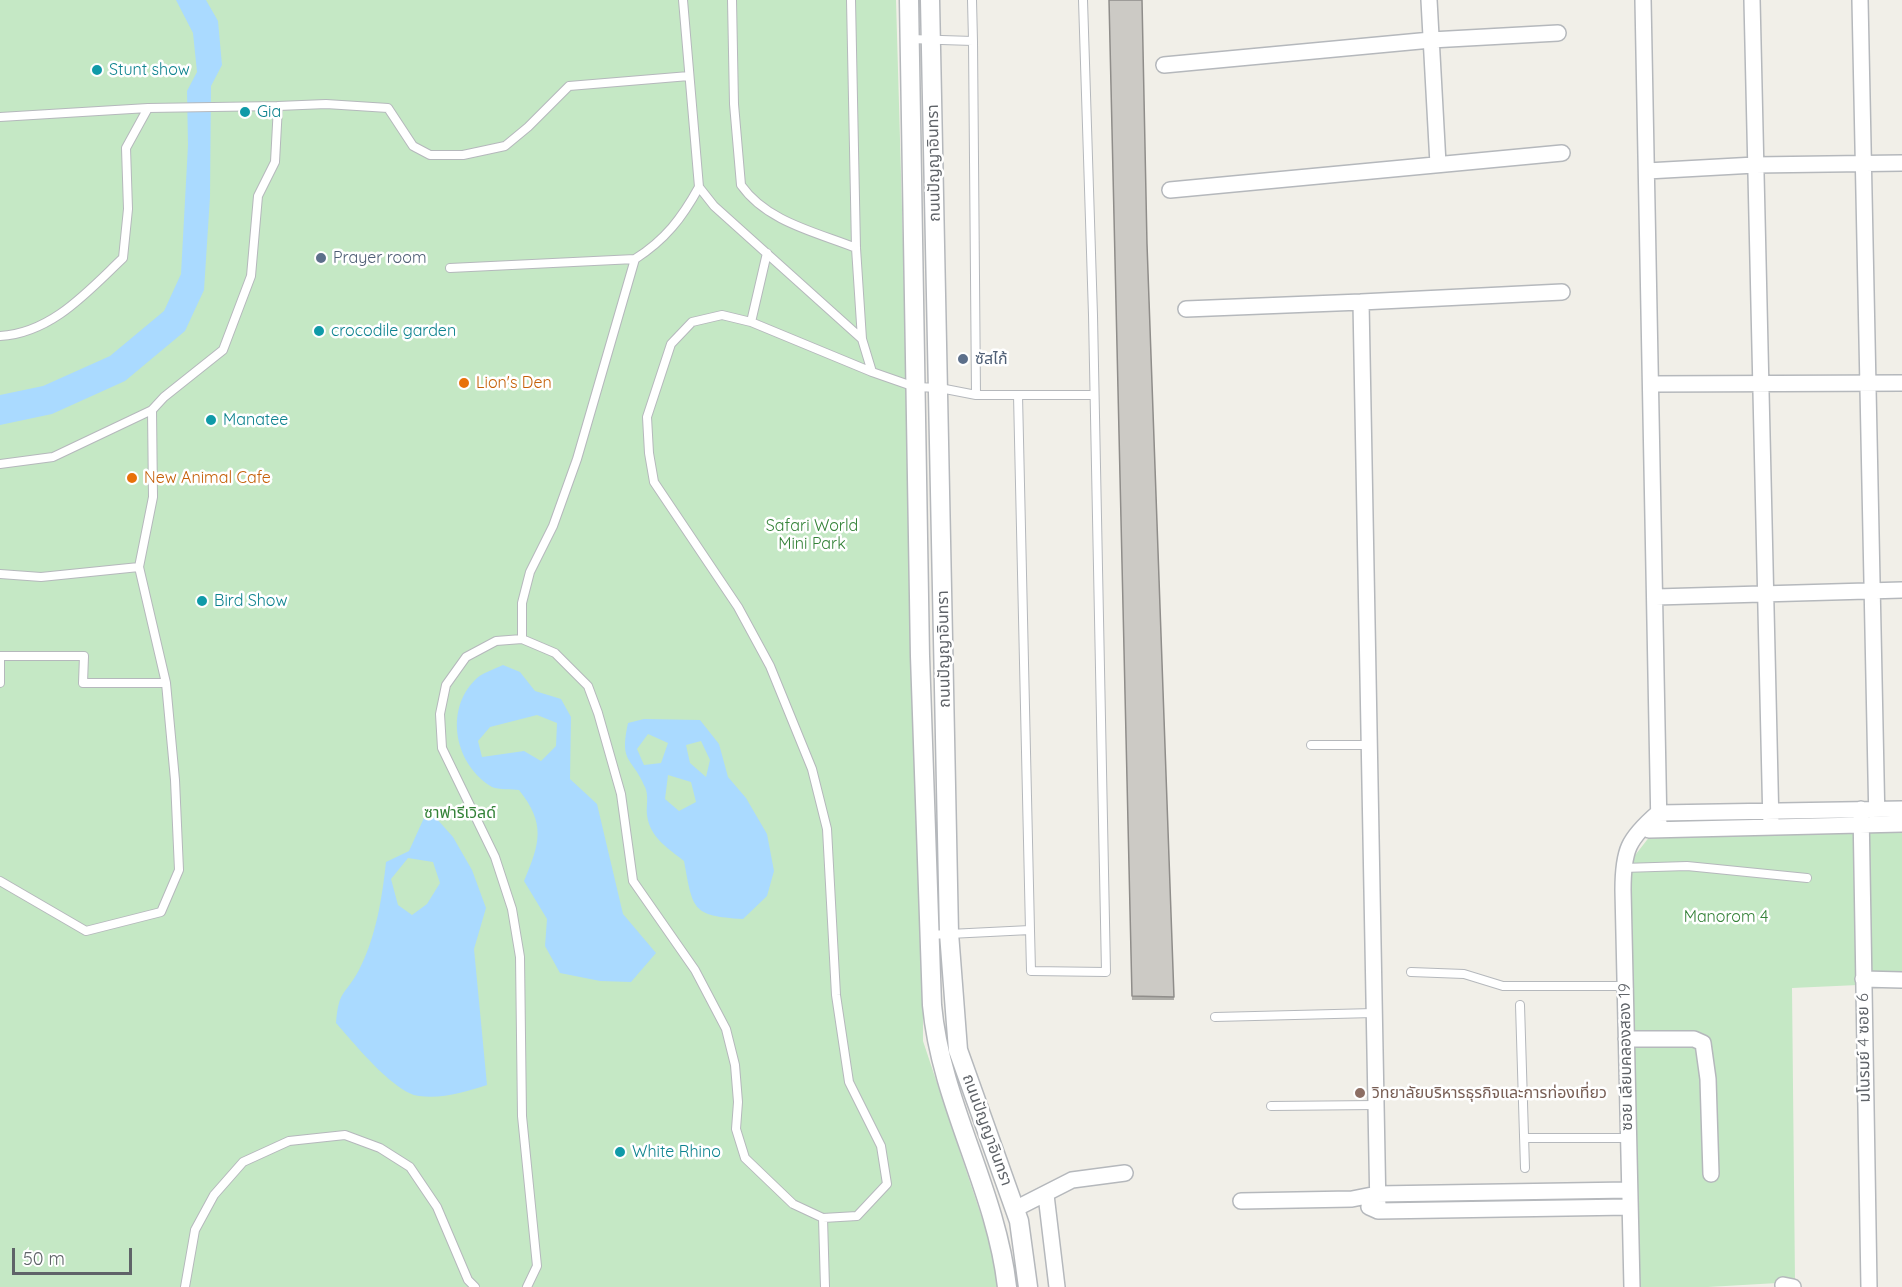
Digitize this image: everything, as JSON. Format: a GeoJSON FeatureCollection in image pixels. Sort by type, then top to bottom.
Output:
{"type":"FeatureCollection","features":[{"type":"Feature","properties":{"kind":"street","name":"ถนนปัญญาอินทรา"},"geometry":{"type":"LineString","coordinates":[[909,0],[915,387],[929,935],[935,1037],[949,1087],[994,1219],[1004,1254],[1007,1287]]}},
{"type":"Feature","properties":{"kind":"street","name":"ถนนปัญญาอินทรา"},"geometry":{"type":"LineString","coordinates":[[930,0],[940,388],[949,933],[958,1050],[1015,1209],[1027,1262],[1028,1287]]}},
{"type":"Feature","properties":{"kind":"street"},"geometry":{"type":"LineString","coordinates":[[1429,0],[1438,164]]}},
{"type":"Feature","properties":{"kind":"street"},"geometry":{"type":"LineString","coordinates":[[1644,0],[1659,829]]}},
{"type":"Feature","properties":{"kind":"street"},"geometry":{"type":"LineString","coordinates":[[1752,0],[1771,826]]}},
{"type":"Feature","properties":{"kind":"street","name":"มโนรมย์ 4 ซอย 6"},"geometry":{"type":"LineString","coordinates":[[1860,0],[1874,590],[1863,979],[1869,1287]]}},
{"type":"Feature","properties":{"kind":"street"},"geometry":{"type":"LineString","coordinates":[[1164,65],[1431,40],[1558,33]]}},
{"type":"Feature","properties":{"kind":"street"},"geometry":{"type":"LineString","coordinates":[[1170,190],[1562,153]]}},
{"type":"Feature","properties":{"kind":"street"},"geometry":{"type":"LineString","coordinates":[[1647,171],[1755,165],[1902,163]]}},
{"type":"Feature","properties":{"kind":"street"},"geometry":{"type":"LineString","coordinates":[[1186,309],[1562,292]]}},
{"type":"Feature","properties":{"kind":"street"},"geometry":{"type":"LineString","coordinates":[[1361,302],[1378,1211]]}},
{"type":"Feature","properties":{"kind":"street"},"geometry":{"type":"LineString","coordinates":[[1652,384],[1902,383]]}},
{"type":"Feature","properties":{"kind":"street"},"geometry":{"type":"LineString","coordinates":[[1656,597],[1902,590]]}},
{"type":"Feature","properties":{"kind":"street"},"geometry":{"type":"LineString","coordinates":[[1637,831],[1771,826],[1869,817],[1902,809]]}},
{"type":"Feature","properties":{"kind":"street"},"geometry":{"type":"LineString","coordinates":[[1659,813],[1770,810],[1869,817],[1902,824]]}},
{"type":"Feature","properties":{"kind":"street","name":"ซอย เลียบคลองสอง 19"},"geometry":{"type":"LineString","coordinates":[[1632,1287],[1623,868],[1626,851],[1637,831],[1659,813]]}},
{"type":"Feature","properties":{"kind":"street"},"geometry":{"type":"LineString","coordinates":[[1863,979],[1902,980]]}},
{"type":"Feature","properties":{"kind":"street"},"geometry":{"type":"LineString","coordinates":[[1626,1039],[1694,1039],[1703,1043],[1708,1078],[1711,1174]]}},
{"type":"Feature","properties":{"kind":"street"},"geometry":{"type":"LineString","coordinates":[[1015,1209],[1072,1180],[1125,1173]]}},
{"type":"Feature","properties":{"kind":"street"},"geometry":{"type":"LineString","coordinates":[[1241,1201],[1352,1199],[1377,1194],[1629,1190]]}},
{"type":"Feature","properties":{"kind":"street"},"geometry":{"type":"LineString","coordinates":[[1046,1195],[1057,1287]]}},
{"type":"Feature","properties":{"kind":"street"},"geometry":{"type":"LineString","coordinates":[[1352,1199],[1378,1211],[1629,1207]]}},
{"type":"Feature","properties":{"kind":"lane"},"geometry":{"type":"LineString","coordinates":[[683,0],[699,187],[714,206],[862,339]]}},
{"type":"Feature","properties":{"kind":"lane"},"geometry":{"type":"LineString","coordinates":[[732,0],[735,114],[741,185],[747,193],[778,218],[856,248]]}},
{"type":"Feature","properties":{"kind":"lane"},"geometry":{"type":"LineString","coordinates":[[851,0],[856,248],[862,339],[872,372]]}},
{"type":"Feature","properties":{"kind":"lane"},"geometry":{"type":"LineString","coordinates":[[972,0],[975,395]]}},
{"type":"Feature","properties":{"kind":"lane"},"geometry":{"type":"LineString","coordinates":[[1018,395],[1031,971],[1107,972],[1083,0]]}},
{"type":"Feature","properties":{"kind":"lane"},"geometry":{"type":"LineString","coordinates":[[910,39],[973,41]]}},
{"type":"Feature","properties":{"kind":"lane"},"geometry":{"type":"LineString","coordinates":[[0,117],[184,107],[326,104],[388,108],[413,146],[430,155],[463,155],[505,146],[528,127],[568,86],[689,76]]}},
{"type":"Feature","properties":{"kind":"lane"},"geometry":{"type":"LineString","coordinates":[[0,464],[53,457],[152,410],[164,397],[223,350],[251,276],[258,196],[275,162],[278,105]]}},
{"type":"Feature","properties":{"kind":"lane"},"geometry":{"type":"LineString","coordinates":[[0,336],[15,335],[68,311],[123,258],[128,209],[126,148],[148,108]]}},
{"type":"Feature","properties":{"kind":"lane"},"geometry":{"type":"LineString","coordinates":[[450,268],[635,259],[656,245],[682,218],[699,187]]}},
{"type":"Feature","properties":{"kind":"lane"},"geometry":{"type":"LineString","coordinates":[[752,322],[766,253]]}},
{"type":"Feature","properties":{"kind":"lane"},"geometry":{"type":"LineString","coordinates":[[522,639],[522,603],[530,572],[553,526],[577,459],[635,259]]}},
{"type":"Feature","properties":{"kind":"lane"},"geometry":{"type":"LineString","coordinates":[[527,1287],[537,1266],[522,1116],[520,957],[512,909],[495,857],[442,748],[440,714],[446,685],[466,657],[496,641],[522,639],[555,653],[588,686],[621,794],[633,881],[695,970],[726,1029],[735,1065],[738,1102],[736,1129],[745,1158],[793,1204],[823,1218],[857,1216],[887,1184],[881,1146],[849,1082],[836,995],[827,829],[812,769],[770,666],[738,608],[654,482],[646,417],[671,344],[692,322],[722,315],[752,322],[872,372],[915,387],[940,388],[975,395],[1094,395]]}},
{"type":"Feature","properties":{"kind":"lane"},"geometry":{"type":"LineString","coordinates":[[0,881],[86,931],[161,912],[179,870],[175,780],[166,683],[139,567],[153,497],[152,410]]}},
{"type":"Feature","properties":{"kind":"lane"},"geometry":{"type":"LineString","coordinates":[[0,574],[41,577],[139,567]]}},
{"type":"Feature","properties":{"kind":"lane"},"geometry":{"type":"LineString","coordinates":[[0,683],[0,656],[84,656],[83,683],[166,683]]}},
{"type":"Feature","properties":{"kind":"lane"},"geometry":{"type":"LineString","coordinates":[[1311,746],[1370,745]]}},
{"type":"Feature","properties":{"kind":"lane"},"geometry":{"type":"LineString","coordinates":[[1623,868],[1687,866],[1807,878]]}},
{"type":"Feature","properties":{"kind":"lane"},"geometry":{"type":"LineString","coordinates":[[929,935],[1030,930]]}},
{"type":"Feature","properties":{"kind":"lane"},"geometry":{"type":"LineString","coordinates":[[1411,972],[1464,974],[1503,986],[1625,987]]}},
{"type":"Feature","properties":{"kind":"lane"},"geometry":{"type":"LineString","coordinates":[[1520,1005],[1525,1168]]}},
{"type":"Feature","properties":{"kind":"lane"},"geometry":{"type":"LineString","coordinates":[[1215,1017],[1374,1013]]}},
{"type":"Feature","properties":{"kind":"lane"},"geometry":{"type":"LineString","coordinates":[[1271,1106],[1377,1105]]}},
{"type":"Feature","properties":{"kind":"lane"},"geometry":{"type":"LineString","coordinates":[[185,1287],[195,1230],[214,1195],[243,1161],[289,1141],[345,1136],[380,1148],[410,1167],[436,1207],[468,1280],[475,1287]]}},
{"type":"Feature","properties":{"kind":"lane"},"geometry":{"type":"LineString","coordinates":[[1524,1138],[1627,1138]]}},
{"type":"Feature","properties":{"kind":"lane"},"geometry":{"type":"LineString","coordinates":[[823,1218],[825,1287]]}},
{"type":"Feature","properties":{"kind":"green space","name":"ซาฟารีเวิลด์"},"geometry":{"type":"Polygon","coordinates":[[[0,0],[896,0],[923,942],[923,1041],[991,1245],[1001,1287],[0,1287],[0,0]]]}},
{"type":"Feature","properties":{"kind":"green space","name":"Manorom 4"},"geometry":{"type":"Polygon","coordinates":[[[1902,817],[1902,983],[1792,988],[1795,1282],[1708,1287],[1637,1287],[1629,863],[1661,822],[1902,817]]]}},
{"type":"Feature","properties":{"kind":"water"},"geometry":{"type":"Polygon","coordinates":[[[176,0],[206,0],[218,21],[222,65],[211,86],[210,197],[204,290],[185,331],[125,381],[52,414],[0,425],[0,395],[43,386],[110,356],[164,311],[181,274],[188,145],[187,91],[197,72],[193,33],[176,0]]]}},
{"type":"Feature","properties":{"kind":"water"},"geometry":{"type":"Polygon","coordinates":[[[503,665],[520,672],[535,691],[561,699],[571,717],[570,779],[597,804],[623,914],[656,953],[631,982],[600,981],[560,973],[545,946],[547,919],[524,881],[537,844],[537,824],[533,813],[519,790],[492,787],[479,777],[462,752],[457,722],[459,707],[465,693],[484,673],[503,665]],[[537,715],[490,727],[478,741],[482,757],[524,751],[541,761],[556,746],[557,723],[537,715]]]}},
{"type":"Feature","properties":{"kind":"water"},"geometry":{"type":"Polygon","coordinates":[[[644,719],[700,720],[719,744],[728,777],[746,798],[767,834],[774,871],[767,896],[743,919],[713,915],[697,907],[690,890],[684,861],[661,842],[649,823],[646,790],[626,753],[628,723],[644,719]],[[648,734],[637,749],[644,765],[661,763],[668,743],[648,734]],[[701,741],[686,745],[690,763],[706,777],[710,760],[701,741]],[[668,775],[665,799],[679,811],[696,802],[691,782],[668,775]]]}},
{"type":"Feature","properties":{"kind":"water"},"geometry":{"type":"Polygon","coordinates":[[[428,809],[453,837],[472,870],[486,908],[474,949],[487,1085],[445,1096],[419,1096],[398,1086],[374,1066],[336,1023],[341,998],[359,970],[370,944],[380,904],[386,862],[409,851],[428,809]],[[408,858],[391,879],[398,905],[412,915],[427,904],[440,883],[433,862],[408,858]]]}},
{"type":"Feature","properties":{"kind":"building"},"geometry":{"type":"Polygon","coordinates":[[[1109,0],[1142,0],[1147,244],[1174,997],[1132,996],[1109,0]]]}},
{"type":"Feature","properties":{"kind":"place","name":"Stunt show"},"geometry":{"type":"Point","coordinates":[97,70]}},
{"type":"Feature","properties":{"kind":"place","name":"Gia"},"geometry":{"type":"Point","coordinates":[245,112]}},
{"type":"Feature","properties":{"kind":"place","name":"Prayer room"},"geometry":{"type":"Point","coordinates":[321,258]}},
{"type":"Feature","properties":{"kind":"place","name":"crocodile garden"},"geometry":{"type":"Point","coordinates":[319,331]}},
{"type":"Feature","properties":{"kind":"place","name":"ซัสไก้"},"geometry":{"type":"Point","coordinates":[963,359]}},
{"type":"Feature","properties":{"kind":"place","name":"Lion's Den"},"geometry":{"type":"Point","coordinates":[464,383]}},
{"type":"Feature","properties":{"kind":"place","name":"Manatee"},"geometry":{"type":"Point","coordinates":[211,420]}},
{"type":"Feature","properties":{"kind":"place","name":"New Animal Cafe"},"geometry":{"type":"Point","coordinates":[132,478]}},
{"type":"Feature","properties":{"kind":"place","name":"Bird Show"},"geometry":{"type":"Point","coordinates":[202,601]}},
{"type":"Feature","properties":{"kind":"place","name":"วิทยาลัยบริหารธุรกิจและการท่องเที่ยว"},"geometry":{"type":"Point","coordinates":[1360,1093]}},
{"type":"Feature","properties":{"kind":"place","name":"White Rhino"},"geometry":{"type":"Point","coordinates":[620,1152]}},
{"type":"Feature","properties":{"kind":"park label","name":"Safari World Mini Park"},"geometry":{"type":"Point","coordinates":[812,535]}}]}
